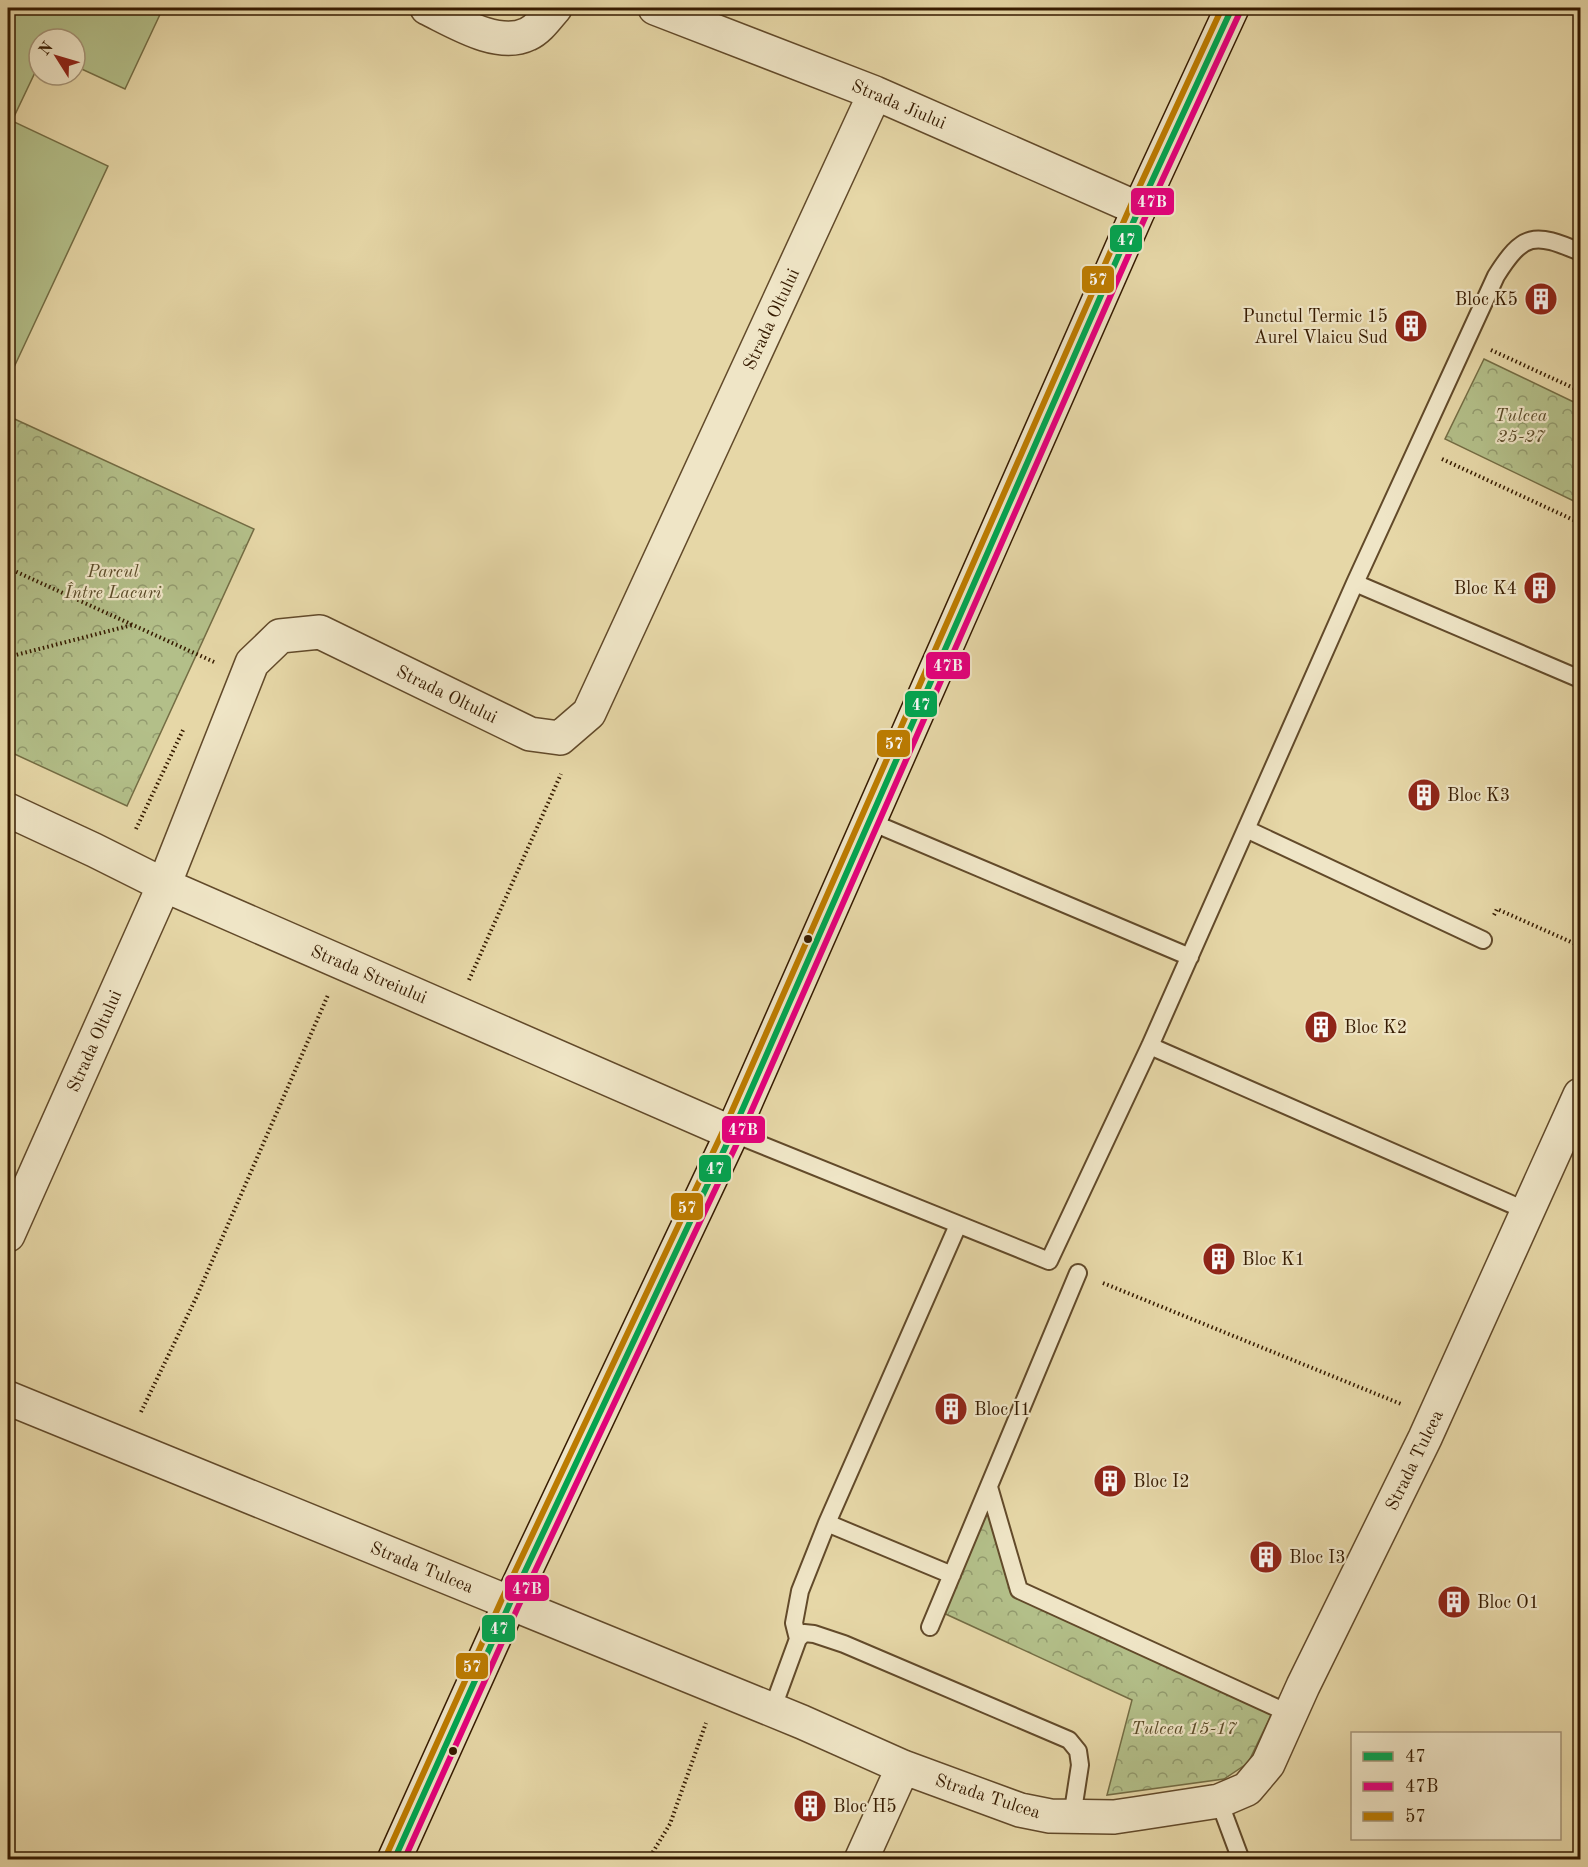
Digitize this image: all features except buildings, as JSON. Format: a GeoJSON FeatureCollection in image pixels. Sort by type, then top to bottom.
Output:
{"type":"FeatureCollection","features":[{"type":"Feature","properties":{"kind":"street"},"geometry":{"type":"LineString","coordinates":[[427,8],[470,29],[512,40],[530,34],[555,8]]}},
{"type":"Feature","properties":{"kind":"street","name":"Strada Jiului"},"geometry":{"type":"LineString","coordinates":[[655,8],[875,93],[1139,209]]}},
{"type":"Feature","properties":{"kind":"street"},"geometry":{"type":"LineString","coordinates":[[394,1860],[510,1603],[732,1133],[871,822],[1139,209],[1232,8]]}},
{"type":"Feature","properties":{"kind":"street","name":"Strada Oltului"},"geometry":{"type":"LineString","coordinates":[[8,1235],[164,885],[252,663],[280,636],[320,632],[530,734],[560,738],[589,713],[875,93]]}},
{"type":"Feature","properties":{"kind":"street","name":"Strada Streiului"},"geometry":{"type":"LineString","coordinates":[[8,810],[164,885],[732,1133]]}},
{"type":"Feature","properties":{"kind":"street","name":"Strada Tulcea"},"geometry":{"type":"LineString","coordinates":[[8,1398],[719,1688],[903,1767],[1020,1810],[1050,1816],[1114,1817],[1219,1802],[1248,1789],[1268,1764],[1303,1686],[1435,1418],[1581,1095]]}},
{"type":"Feature","properties":{"kind":"street"},"geometry":{"type":"LineString","coordinates":[[861,1860],[903,1767]]}},
{"type":"Feature","properties":{"kind":"lane"},"geometry":{"type":"LineString","coordinates":[[732,1133],[1049,1261],[1150,1046],[1416,447],[1496,276],[1510,253],[1520,244],[1531,239],[1549,240],[1581,252]]}},
{"type":"Feature","properties":{"kind":"lane"},"geometry":{"type":"LineString","coordinates":[[1355,583],[1581,679]]}},
{"type":"Feature","properties":{"kind":"lane"},"geometry":{"type":"LineString","coordinates":[[871,822],[1190,957]]}},
{"type":"Feature","properties":{"kind":"lane"},"geometry":{"type":"LineString","coordinates":[[1246,829],[1483,940]]}},
{"type":"Feature","properties":{"kind":"lane"},"geometry":{"type":"LineString","coordinates":[[1150,1046],[1527,1211]]}},
{"type":"Feature","properties":{"kind":"lane"},"geometry":{"type":"LineString","coordinates":[[798,1639],[794,1623],[800,1591],[827,1523],[958,1225]]}},
{"type":"Feature","properties":{"kind":"lane"},"geometry":{"type":"LineString","coordinates":[[930,1627],[1078,1273]]}},
{"type":"Feature","properties":{"kind":"lane"},"geometry":{"type":"LineString","coordinates":[[989,1487],[1019,1590],[1292,1713]]}},
{"type":"Feature","properties":{"kind":"lane"},"geometry":{"type":"LineString","coordinates":[[827,1523],[952,1575]]}},
{"type":"Feature","properties":{"kind":"lane"},"geometry":{"type":"LineString","coordinates":[[772,1710],[798,1639],[804,1633],[844,1644],[1069,1740],[1078,1750],[1080,1765],[1072,1817]]}},
{"type":"Feature","properties":{"kind":"lane"},"geometry":{"type":"LineString","coordinates":[[1219,1802],[1241,1860]]}},
{"type":"Feature","properties":{"kind":"path"},"geometry":{"type":"LineString","coordinates":[[1466,339],[1581,391]]}},
{"type":"Feature","properties":{"kind":"path"},"geometry":{"type":"LineString","coordinates":[[1416,447],[1581,523]]}},
{"type":"Feature","properties":{"kind":"path"},"geometry":{"type":"LineString","coordinates":[[8,568],[215,663]]}},
{"type":"Feature","properties":{"kind":"path"},"geometry":{"type":"LineString","coordinates":[[8,657],[132,625]]}},
{"type":"Feature","properties":{"kind":"path"},"geometry":{"type":"LineString","coordinates":[[134,833],[184,727]]}},
{"type":"Feature","properties":{"kind":"path"},"geometry":{"type":"LineString","coordinates":[[454,1012],[565,766]]}},
{"type":"Feature","properties":{"kind":"path"},"geometry":{"type":"LineString","coordinates":[[1483,940],[1497,909],[1581,946]]}},
{"type":"Feature","properties":{"kind":"path"},"geometry":{"type":"LineString","coordinates":[[125,1446],[196,1298],[342,963]]}},
{"type":"Feature","properties":{"kind":"path"},"geometry":{"type":"LineString","coordinates":[[1078,1273],[1435,1418]]}},
{"type":"Feature","properties":{"kind":"path"},"geometry":{"type":"LineString","coordinates":[[648,1860],[670,1824],[719,1688]]}},
{"type":"Feature","properties":{"kind":"green space"},"geometry":{"type":"Polygon","coordinates":[[[8,8],[163,8],[125,89],[87,72],[87,27],[27,27],[28,87],[12,121],[108,166],[8,380],[8,8]]]}},
{"type":"Feature","properties":{"kind":"green space","name":"Tulcea 25-27"},"geometry":{"type":"Polygon","coordinates":[[[1484,359],[1580,405],[1580,504],[1445,439],[1484,359]]]}},
{"type":"Feature","properties":{"kind":"green space","name":"Parcul Între Lacuri"},"geometry":{"type":"Polygon","coordinates":[[[8,416],[254,529],[127,806],[8,751],[8,416]]]}},
{"type":"Feature","properties":{"kind":"green space","name":"Tulcea 15-17"},"geometry":{"type":"Polygon","coordinates":[[[989,1487],[1019,1590],[1275,1707],[1248,1763],[1224,1779],[1107,1795],[1132,1700],[937,1610],[989,1487]]]}},
{"type":"Feature","properties":{"kind":"transit line","name":"57"},"geometry":{"type":"LineString","coordinates":[[386,1856],[502,1599],[724,1129],[1131,205],[1222,8]]}},
{"type":"Feature","properties":{"kind":"transit line","name":"47"},"geometry":{"type":"LineString","coordinates":[[394,1860],[510,1603],[732,1133],[1139,209],[1232,8]]}},
{"type":"Feature","properties":{"kind":"transit line","name":"47B"},"geometry":{"type":"LineString","coordinates":[[404,1860],[518,1607],[740,1137],[1147,213],[1240,12]]}},
{"type":"Feature","properties":{"kind":"place","name":"Bloc K5"},"geometry":{"type":"Point","coordinates":[1541,299]}},
{"type":"Feature","properties":{"kind":"place","name":"Punctul Termic 15 Aurel Vlaicu Sud"},"geometry":{"type":"Point","coordinates":[1411,326]}},
{"type":"Feature","properties":{"kind":"place","name":"Bloc K4"},"geometry":{"type":"Point","coordinates":[1540,588]}},
{"type":"Feature","properties":{"kind":"place","name":"Bloc K3"},"geometry":{"type":"Point","coordinates":[1424,795]}},
{"type":"Feature","properties":{"kind":"place","name":"Bloc K2"},"geometry":{"type":"Point","coordinates":[1321,1027]}},
{"type":"Feature","properties":{"kind":"place","name":"Bloc K1"},"geometry":{"type":"Point","coordinates":[1219,1259]}},
{"type":"Feature","properties":{"kind":"place","name":"Bloc I1"},"geometry":{"type":"Point","coordinates":[951,1409]}},
{"type":"Feature","properties":{"kind":"place","name":"Bloc I2"},"geometry":{"type":"Point","coordinates":[1110,1481]}},
{"type":"Feature","properties":{"kind":"place","name":"Bloc I3"},"geometry":{"type":"Point","coordinates":[1266,1557]}},
{"type":"Feature","properties":{"kind":"place","name":"Bloc O1"},"geometry":{"type":"Point","coordinates":[1454,1602]}},
{"type":"Feature","properties":{"kind":"place","name":"Bloc H5"},"geometry":{"type":"Point","coordinates":[810,1806]}}]}
